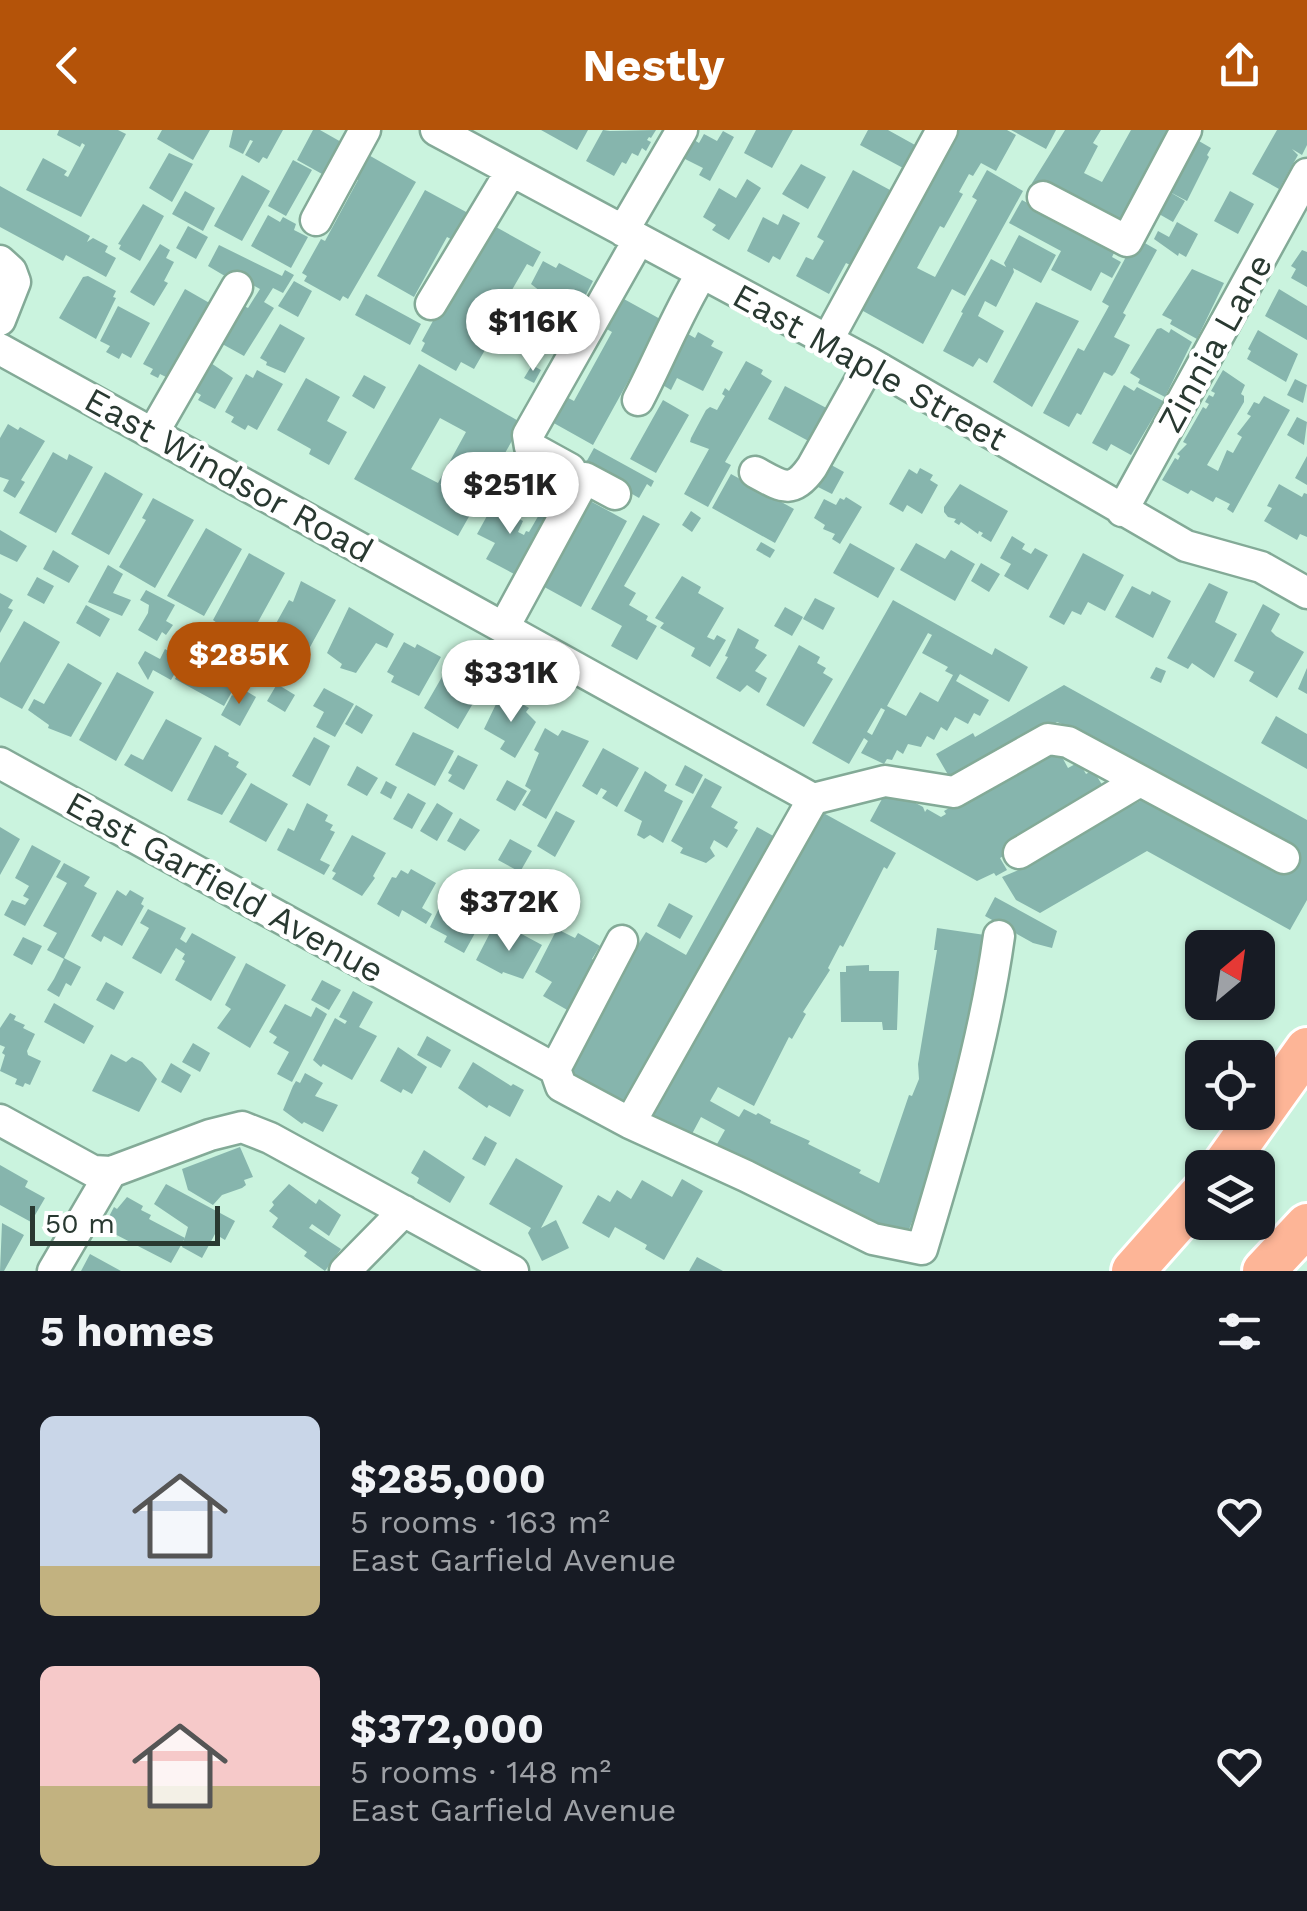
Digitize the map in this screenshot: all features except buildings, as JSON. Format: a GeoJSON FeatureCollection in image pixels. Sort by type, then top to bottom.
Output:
{"type":"FeatureCollection","features":[{"type":"Feature","properties":{"kind":"highway"},"geometry":{"type":"LineString","coordinates":[[1237,1150],[1307,1049]]}},
{"type":"Feature","properties":{"kind":"highway"},"geometry":{"type":"LineString","coordinates":[[1241,1150],[1307,1080]]}},
{"type":"Feature","properties":{"kind":"highway"},"geometry":{"type":"LineString","coordinates":[[1133,1271],[1185,1212]]}},
{"type":"Feature","properties":{"kind":"highway"},"geometry":{"type":"LineString","coordinates":[[1264,1271],[1307,1225]]}},
{"type":"Feature","properties":{"kind":"street"},"geometry":{"type":"LineString","coordinates":[[316,220],[365,130]]}},
{"type":"Feature","properties":{"kind":"street","name":"East Maple Street"},"geometry":{"type":"LineString","coordinates":[[436,130],[870,364],[1186,546],[1261,566],[1307,593]]}},
{"type":"Feature","properties":{"kind":"street"},"geometry":{"type":"LineString","coordinates":[[570,469],[530,447],[528,436],[682,130]]}},
{"type":"Feature","properties":{"kind":"street"},"geometry":{"type":"LineString","coordinates":[[827,341],[942,130]]}},
{"type":"Feature","properties":{"kind":"street"},"geometry":{"type":"LineString","coordinates":[[1043,197],[1126,241],[1186,130]]}},
{"type":"Feature","properties":{"kind":"street"},"geometry":{"type":"LineString","coordinates":[[430,304],[512,171]]}},
{"type":"Feature","properties":{"kind":"street","name":"Zinnia Lane"},"geometry":{"type":"LineString","coordinates":[[1122,511],[1307,174]]}},
{"type":"Feature","properties":{"kind":"street"},"geometry":{"type":"LineString","coordinates":[[0,261],[15,282],[0,320]]}},
{"type":"Feature","properties":{"kind":"street"},"geometry":{"type":"LineString","coordinates":[[638,400],[702,273]]}},
{"type":"Feature","properties":{"kind":"street"},"geometry":{"type":"LineString","coordinates":[[153,434],[237,286]]}},
{"type":"Feature","properties":{"kind":"street","name":"East Windsor Road"},"geometry":{"type":"LineString","coordinates":[[0,349],[812,800]]}},
{"type":"Feature","properties":{"kind":"street"},"geometry":{"type":"LineString","coordinates":[[755,472],[781,486],[793,487],[800,482],[870,364]]}},
{"type":"Feature","properties":{"kind":"street"},"geometry":{"type":"LineString","coordinates":[[504,627],[585,478],[616,494]]}},
{"type":"Feature","properties":{"kind":"street"},"geometry":{"type":"LineString","coordinates":[[630,1123],[812,800],[884,781],[954,792],[1048,739],[1068,742],[1284,858]]}},
{"type":"Feature","properties":{"kind":"street","name":"East Garfield Avenue"},"geometry":{"type":"LineString","coordinates":[[0,763],[555,1069],[562,1086],[630,1123],[873,1240],[922,1249],[962,1118],[990,1002],[999,936]]}},
{"type":"Feature","properties":{"kind":"street"},"geometry":{"type":"LineString","coordinates":[[1019,853],[1138,782]]}},
{"type":"Feature","properties":{"kind":"street"},"geometry":{"type":"LineString","coordinates":[[555,1069],[622,941]]}},
{"type":"Feature","properties":{"kind":"street"},"geometry":{"type":"LineString","coordinates":[[0,1120],[93,1171],[111,1172],[242,1126],[514,1271]]}},
{"type":"Feature","properties":{"kind":"street"},"geometry":{"type":"LineString","coordinates":[[54,1271],[111,1172]]}},
{"type":"Feature","properties":{"kind":"street"},"geometry":{"type":"LineString","coordinates":[[345,1271],[404,1211]]}}]}
